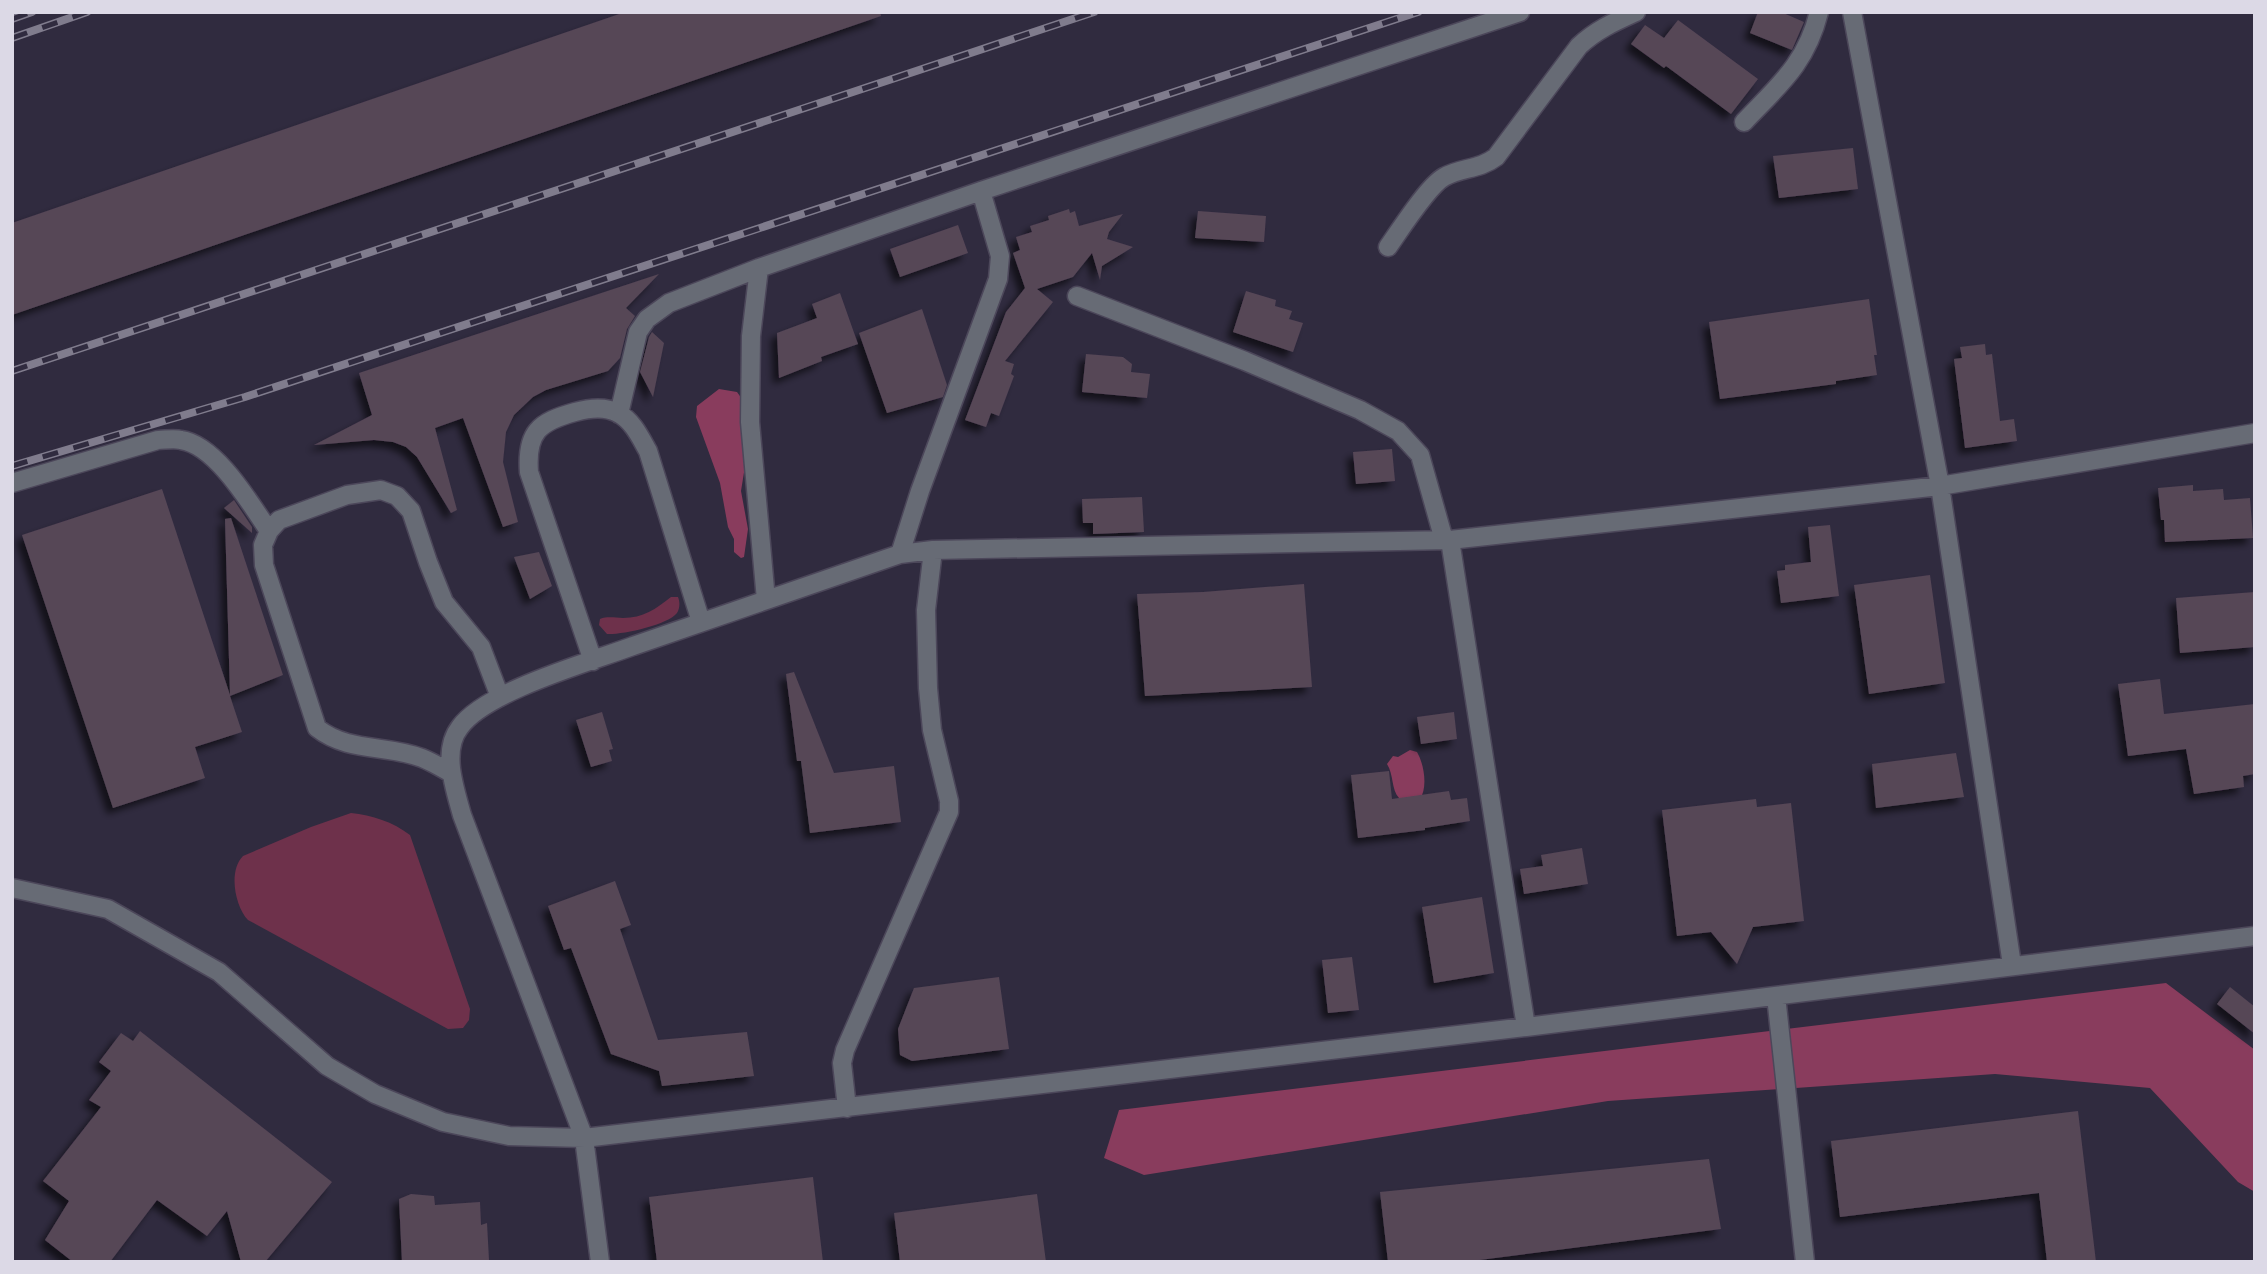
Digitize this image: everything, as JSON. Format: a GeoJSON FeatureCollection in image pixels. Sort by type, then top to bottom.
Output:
{"type":"FeatureCollection","features":[{"type":"Feature","properties":{"kind":"street"},"geometry":{"type":"LineString","coordinates":[[619,414],[638,332],[646,319],[669,303],[759,268],[981,191],[1520,12]]}},
{"type":"Feature","properties":{"kind":"street"},"geometry":{"type":"LineString","coordinates":[[1388,247],[1438,181],[1459,171],[1485,166],[1496,157],[1579,46],[1601,29],[1636,12]]}},
{"type":"Feature","properties":{"kind":"street"},"geometry":{"type":"LineString","coordinates":[[1744,122],[1797,66],[1814,32],[1819,12]]}},
{"type":"Feature","properties":{"kind":"street"},"geometry":{"type":"LineString","coordinates":[[1852,12],[1940,486],[2012,965]]}},
{"type":"Feature","properties":{"kind":"street"},"geometry":{"type":"LineString","coordinates":[[901,554],[919,491],[998,279],[1000,256],[981,191]]}},
{"type":"Feature","properties":{"kind":"street"},"geometry":{"type":"LineString","coordinates":[[759,268],[751,336],[750,422],[766,600]]}},
{"type":"Feature","properties":{"kind":"street"},"geometry":{"type":"LineString","coordinates":[[1077,296],[1245,360],[1360,410],[1398,431],[1420,455],[1447,540],[1526,1027]]}},
{"type":"Feature","properties":{"kind":"street"},"geometry":{"type":"LineString","coordinates":[[593,661],[528,472],[528,456],[535,435],[550,419],[586,409],[605,409],[619,414],[634,427],[648,451],[701,622]]}},
{"type":"Feature","properties":{"kind":"street"},"geometry":{"type":"LineString","coordinates":[[600,1262],[584,1138],[462,815],[452,773],[452,747],[459,727],[499,697],[701,622],[901,554],[933,550],[1447,540],[1940,486],[2255,433]]}},
{"type":"Feature","properties":{"kind":"street"},"geometry":{"type":"LineString","coordinates":[[12,483],[158,440],[181,439],[200,447],[228,474],[269,531]]}},
{"type":"Feature","properties":{"kind":"street"},"geometry":{"type":"LineString","coordinates":[[452,773],[421,757],[346,744],[330,738],[317,728],[264,565],[263,545],[269,531],[279,520],[347,495],[381,490],[397,496],[411,511],[444,602],[481,647],[499,697]]}},
{"type":"Feature","properties":{"kind":"street"},"geometry":{"type":"LineString","coordinates":[[847,1108],[842,1063],[845,1050],[949,812],[949,801],[932,730],[928,688],[926,610],[933,550]]}},
{"type":"Feature","properties":{"kind":"street"},"geometry":{"type":"LineString","coordinates":[[12,888],[108,909],[175,946],[219,972],[327,1066],[375,1094],[443,1122],[509,1136],[584,1138],[1526,1027],[2255,936]]}},
{"type":"Feature","properties":{"kind":"street"},"geometry":{"type":"LineString","coordinates":[[1776,996],[1805,1262]]}},
{"type":"Feature","properties":{"kind":"shaded area"},"geometry":{"type":"Polygon","coordinates":[[[719,389],[737,392],[742,399],[740,415],[746,460],[741,491],[748,529],[744,557],[741,558],[734,552],[734,539],[728,527],[720,483],[696,417],[697,406],[719,389]]]}},
{"type":"Feature","properties":{"kind":"shaded area"},"geometry":{"type":"Polygon","coordinates":[[[671,597],[678,597],[679,609],[664,621],[614,634],[607,634],[599,625],[600,619],[603,618],[643,615],[671,597]]]}},
{"type":"Feature","properties":{"kind":"shaded area"},"geometry":{"type":"Polygon","coordinates":[[[1410,750],[1417,752],[1422,763],[1424,788],[1420,799],[1399,798],[1387,764],[1393,756],[1398,757],[1410,750]]]}},
{"type":"Feature","properties":{"kind":"shaded area"},"geometry":{"type":"Polygon","coordinates":[[[351,813],[382,820],[410,835],[470,1009],[469,1020],[463,1028],[448,1029],[248,920],[243,914],[237,898],[235,879],[238,862],[243,856],[351,813]]]}},
{"type":"Feature","properties":{"kind":"shaded area"},"geometry":{"type":"Polygon","coordinates":[[[2166,983],[2255,1050],[2255,1192],[2238,1182],[2150,1088],[1995,1074],[1608,1101],[1144,1175],[1104,1158],[1119,1110],[2166,983]]]}},
{"type":"Feature","properties":{"kind":"building"},"geometry":{"type":"Polygon","coordinates":[[[625,12],[880,12],[881,16],[12,315],[12,223],[625,12]]]}},
{"type":"Feature","properties":{"kind":"building"},"geometry":{"type":"Polygon","coordinates":[[[1758,12],[1781,12],[1804,22],[1792,50],[1750,33],[1758,12]]]}},
{"type":"Feature","properties":{"kind":"building"},"geometry":{"type":"Polygon","coordinates":[[[1678,20],[1758,79],[1731,114],[1631,44],[1645,25],[1664,38],[1678,20]]]}},
{"type":"Feature","properties":{"kind":"building"},"geometry":{"type":"Polygon","coordinates":[[[1853,148],[1858,189],[1779,198],[1773,156],[1853,148]]]}},
{"type":"Feature","properties":{"kind":"building"},"geometry":{"type":"Polygon","coordinates":[[[1069,209],[1070,213],[1075,211],[1079,226],[1123,214],[1107,239],[1133,247],[1102,266],[1100,280],[1092,253],[1073,277],[1037,289],[1053,302],[1005,361],[1014,364],[1011,374],[1014,376],[999,416],[991,413],[986,427],[965,420],[1006,312],[1025,288],[1013,253],[1020,250],[1016,237],[1032,232],[1030,226],[1049,220],[1048,216],[1069,209]]]}},
{"type":"Feature","properties":{"kind":"building"},"geometry":{"type":"Polygon","coordinates":[[[1198,211],[1266,216],[1264,242],[1195,238],[1198,211]]]}},
{"type":"Feature","properties":{"kind":"building"},"geometry":{"type":"Polygon","coordinates":[[[958,225],[968,253],[900,277],[890,249],[958,225]]]}},
{"type":"Feature","properties":{"kind":"building"},"geometry":{"type":"Polygon","coordinates":[[[659,274],[626,308],[635,316],[627,329],[620,358],[608,371],[546,390],[533,397],[514,415],[506,432],[503,462],[518,522],[503,527],[463,418],[435,428],[457,510],[451,513],[417,457],[406,447],[393,442],[374,440],[314,445],[372,415],[359,373],[659,274]]]}},
{"type":"Feature","properties":{"kind":"building"},"geometry":{"type":"Polygon","coordinates":[[[1246,291],[1276,300],[1275,306],[1292,311],[1289,319],[1303,323],[1293,352],[1233,332],[1246,291]]]}},
{"type":"Feature","properties":{"kind":"building"},"geometry":{"type":"Polygon","coordinates":[[[840,293],[858,344],[821,357],[822,361],[779,378],[777,333],[817,318],[812,304],[840,293]]]}},
{"type":"Feature","properties":{"kind":"building"},"geometry":{"type":"Polygon","coordinates":[[[1869,299],[1877,375],[1836,381],[1836,384],[1720,399],[1709,322],[1869,299]]]}},
{"type":"Feature","properties":{"kind":"building"},"geometry":{"type":"Polygon","coordinates":[[[922,309],[947,385],[943,397],[887,413],[859,333],[922,309]]]}},
{"type":"Feature","properties":{"kind":"building"},"geometry":{"type":"Polygon","coordinates":[[[652,332],[664,343],[653,397],[640,372],[652,332]]]}},
{"type":"Feature","properties":{"kind":"building"},"geometry":{"type":"Polygon","coordinates":[[[1985,344],[1986,355],[1992,354],[2000,421],[2014,419],[2017,441],[1965,448],[1954,359],[1962,358],[1960,347],[1985,344]]]}},
{"type":"Feature","properties":{"kind":"building"},"geometry":{"type":"Polygon","coordinates":[[[1086,354],[1123,357],[1132,364],[1131,372],[1150,374],[1147,398],[1082,392],[1086,354]]]}},
{"type":"Feature","properties":{"kind":"building"},"geometry":{"type":"Polygon","coordinates":[[[1392,449],[1395,481],[1356,484],[1353,452],[1392,449]]]}},
{"type":"Feature","properties":{"kind":"building"},"geometry":{"type":"Polygon","coordinates":[[[2193,485],[2193,491],[2223,489],[2224,500],[2250,498],[2253,538],[2165,542],[2158,488],[2193,485]]]}},
{"type":"Feature","properties":{"kind":"building"},"geometry":{"type":"Polygon","coordinates":[[[162,489],[230,695],[225,519],[231,518],[283,675],[230,696],[242,732],[195,747],[205,778],[113,808],[22,535],[162,489]]]}},
{"type":"Feature","properties":{"kind":"building"},"geometry":{"type":"Polygon","coordinates":[[[1142,497],[1144,532],[1093,534],[1093,523],[1083,523],[1082,499],[1142,497]]]}},
{"type":"Feature","properties":{"kind":"building"},"geometry":{"type":"Polygon","coordinates":[[[234,500],[252,527],[252,533],[224,508],[234,500]]]}},
{"type":"Feature","properties":{"kind":"building"},"geometry":{"type":"Polygon","coordinates":[[[1830,525],[1839,596],[1781,603],[1777,571],[1785,570],[1785,565],[1811,562],[1808,527],[1830,525]]]}},
{"type":"Feature","properties":{"kind":"building"},"geometry":{"type":"Polygon","coordinates":[[[539,552],[552,586],[530,599],[514,557],[539,552]]]}},
{"type":"Feature","properties":{"kind":"building"},"geometry":{"type":"Polygon","coordinates":[[[1930,575],[1945,683],[1869,694],[1854,585],[1930,575]]]}},
{"type":"Feature","properties":{"kind":"building"},"geometry":{"type":"Polygon","coordinates":[[[1304,584],[1312,687],[1145,696],[1137,594],[1304,584]]]}},
{"type":"Feature","properties":{"kind":"building"},"geometry":{"type":"Polygon","coordinates":[[[2255,592],[2255,647],[2180,653],[2176,598],[2255,592]]]}},
{"type":"Feature","properties":{"kind":"building"},"geometry":{"type":"Polygon","coordinates":[[[794,672],[834,773],[894,766],[901,822],[810,833],[801,761],[797,761],[786,674],[794,672]]]}},
{"type":"Feature","properties":{"kind":"building"},"geometry":{"type":"Polygon","coordinates":[[[2160,679],[2164,714],[2255,704],[2255,774],[2243,776],[2244,787],[2194,794],[2186,749],[2128,756],[2118,684],[2160,679]]]}},
{"type":"Feature","properties":{"kind":"building"},"geometry":{"type":"Polygon","coordinates":[[[602,712],[613,749],[609,750],[612,761],[591,767],[576,720],[602,712]]]}},
{"type":"Feature","properties":{"kind":"building"},"geometry":{"type":"Polygon","coordinates":[[[1454,712],[1457,739],[1421,744],[1417,717],[1454,712]]]}},
{"type":"Feature","properties":{"kind":"building"},"geometry":{"type":"Polygon","coordinates":[[[1956,753],[1964,797],[1876,808],[1872,764],[1956,753]]]}},
{"type":"Feature","properties":{"kind":"building"},"geometry":{"type":"Polygon","coordinates":[[[1389,771],[1392,799],[1449,791],[1451,800],[1467,798],[1470,821],[1425,830],[1358,838],[1351,775],[1389,771]]]}},
{"type":"Feature","properties":{"kind":"building"},"geometry":{"type":"Polygon","coordinates":[[[1756,799],[1757,807],[1791,803],[1804,921],[1753,927],[1737,964],[1711,932],[1677,936],[1662,810],[1756,799]]]}},
{"type":"Feature","properties":{"kind":"building"},"geometry":{"type":"Polygon","coordinates":[[[1582,848],[1588,884],[1524,894],[1520,869],[1543,866],[1541,855],[1582,848]]]}},
{"type":"Feature","properties":{"kind":"building"},"geometry":{"type":"Polygon","coordinates":[[[615,881],[631,925],[620,929],[658,1040],[747,1032],[754,1076],[662,1086],[659,1071],[611,1054],[571,948],[564,950],[548,906],[615,881]]]}},
{"type":"Feature","properties":{"kind":"building"},"geometry":{"type":"Polygon","coordinates":[[[1482,897],[1494,973],[1434,983],[1422,907],[1482,897]]]}},
{"type":"Feature","properties":{"kind":"building"},"geometry":{"type":"Polygon","coordinates":[[[1352,957],[1359,1010],[1328,1013],[1322,960],[1352,957]]]}},
{"type":"Feature","properties":{"kind":"building"},"geometry":{"type":"Polygon","coordinates":[[[999,977],[1009,1049],[912,1061],[900,1055],[898,1029],[914,988],[999,977]]]}},
{"type":"Feature","properties":{"kind":"building"},"geometry":{"type":"Polygon","coordinates":[[[2230,987],[2255,1007],[2255,1034],[2217,1004],[2230,987]]]}},
{"type":"Feature","properties":{"kind":"building"},"geometry":{"type":"Polygon","coordinates":[[[140,1031],[332,1182],[265,1262],[241,1262],[227,1211],[207,1236],[157,1200],[110,1262],[73,1262],[45,1240],[69,1201],[43,1181],[101,1107],[89,1100],[111,1071],[99,1062],[121,1033],[133,1041],[140,1031]]]}},
{"type":"Feature","properties":{"kind":"building"},"geometry":{"type":"Polygon","coordinates":[[[2078,1111],[2096,1262],[2047,1262],[2039,1193],[1840,1217],[1831,1141],[2078,1111]]]}},
{"type":"Feature","properties":{"kind":"building"},"geometry":{"type":"Polygon","coordinates":[[[1709,1159],[1721,1229],[1464,1262],[1388,1262],[1380,1192],[1709,1159]]]}},
{"type":"Feature","properties":{"kind":"building"},"geometry":{"type":"Polygon","coordinates":[[[813,1177],[823,1262],[657,1262],[649,1197],[813,1177]]]}},
{"type":"Feature","properties":{"kind":"building"},"geometry":{"type":"Polygon","coordinates":[[[411,1194],[434,1196],[435,1205],[480,1202],[481,1225],[487,1223],[489,1260],[402,1262],[399,1199],[411,1194]]]}},
{"type":"Feature","properties":{"kind":"building"},"geometry":{"type":"Polygon","coordinates":[[[1037,1194],[1046,1262],[900,1262],[894,1213],[1037,1194]]]}},
{"type":"Feature","properties":{"kind":"railway"},"geometry":{"type":"LineString","coordinates":[[12,19],[32,12]]}},
{"type":"Feature","properties":{"kind":"railway"},"geometry":{"type":"LineString","coordinates":[[12,38],[87,12]]}},
{"type":"Feature","properties":{"kind":"railway"},"geometry":{"type":"LineString","coordinates":[[12,371],[1094,12]]}},
{"type":"Feature","properties":{"kind":"railway"},"geometry":{"type":"LineString","coordinates":[[12,466],[245,397],[1418,12]]}}]}
